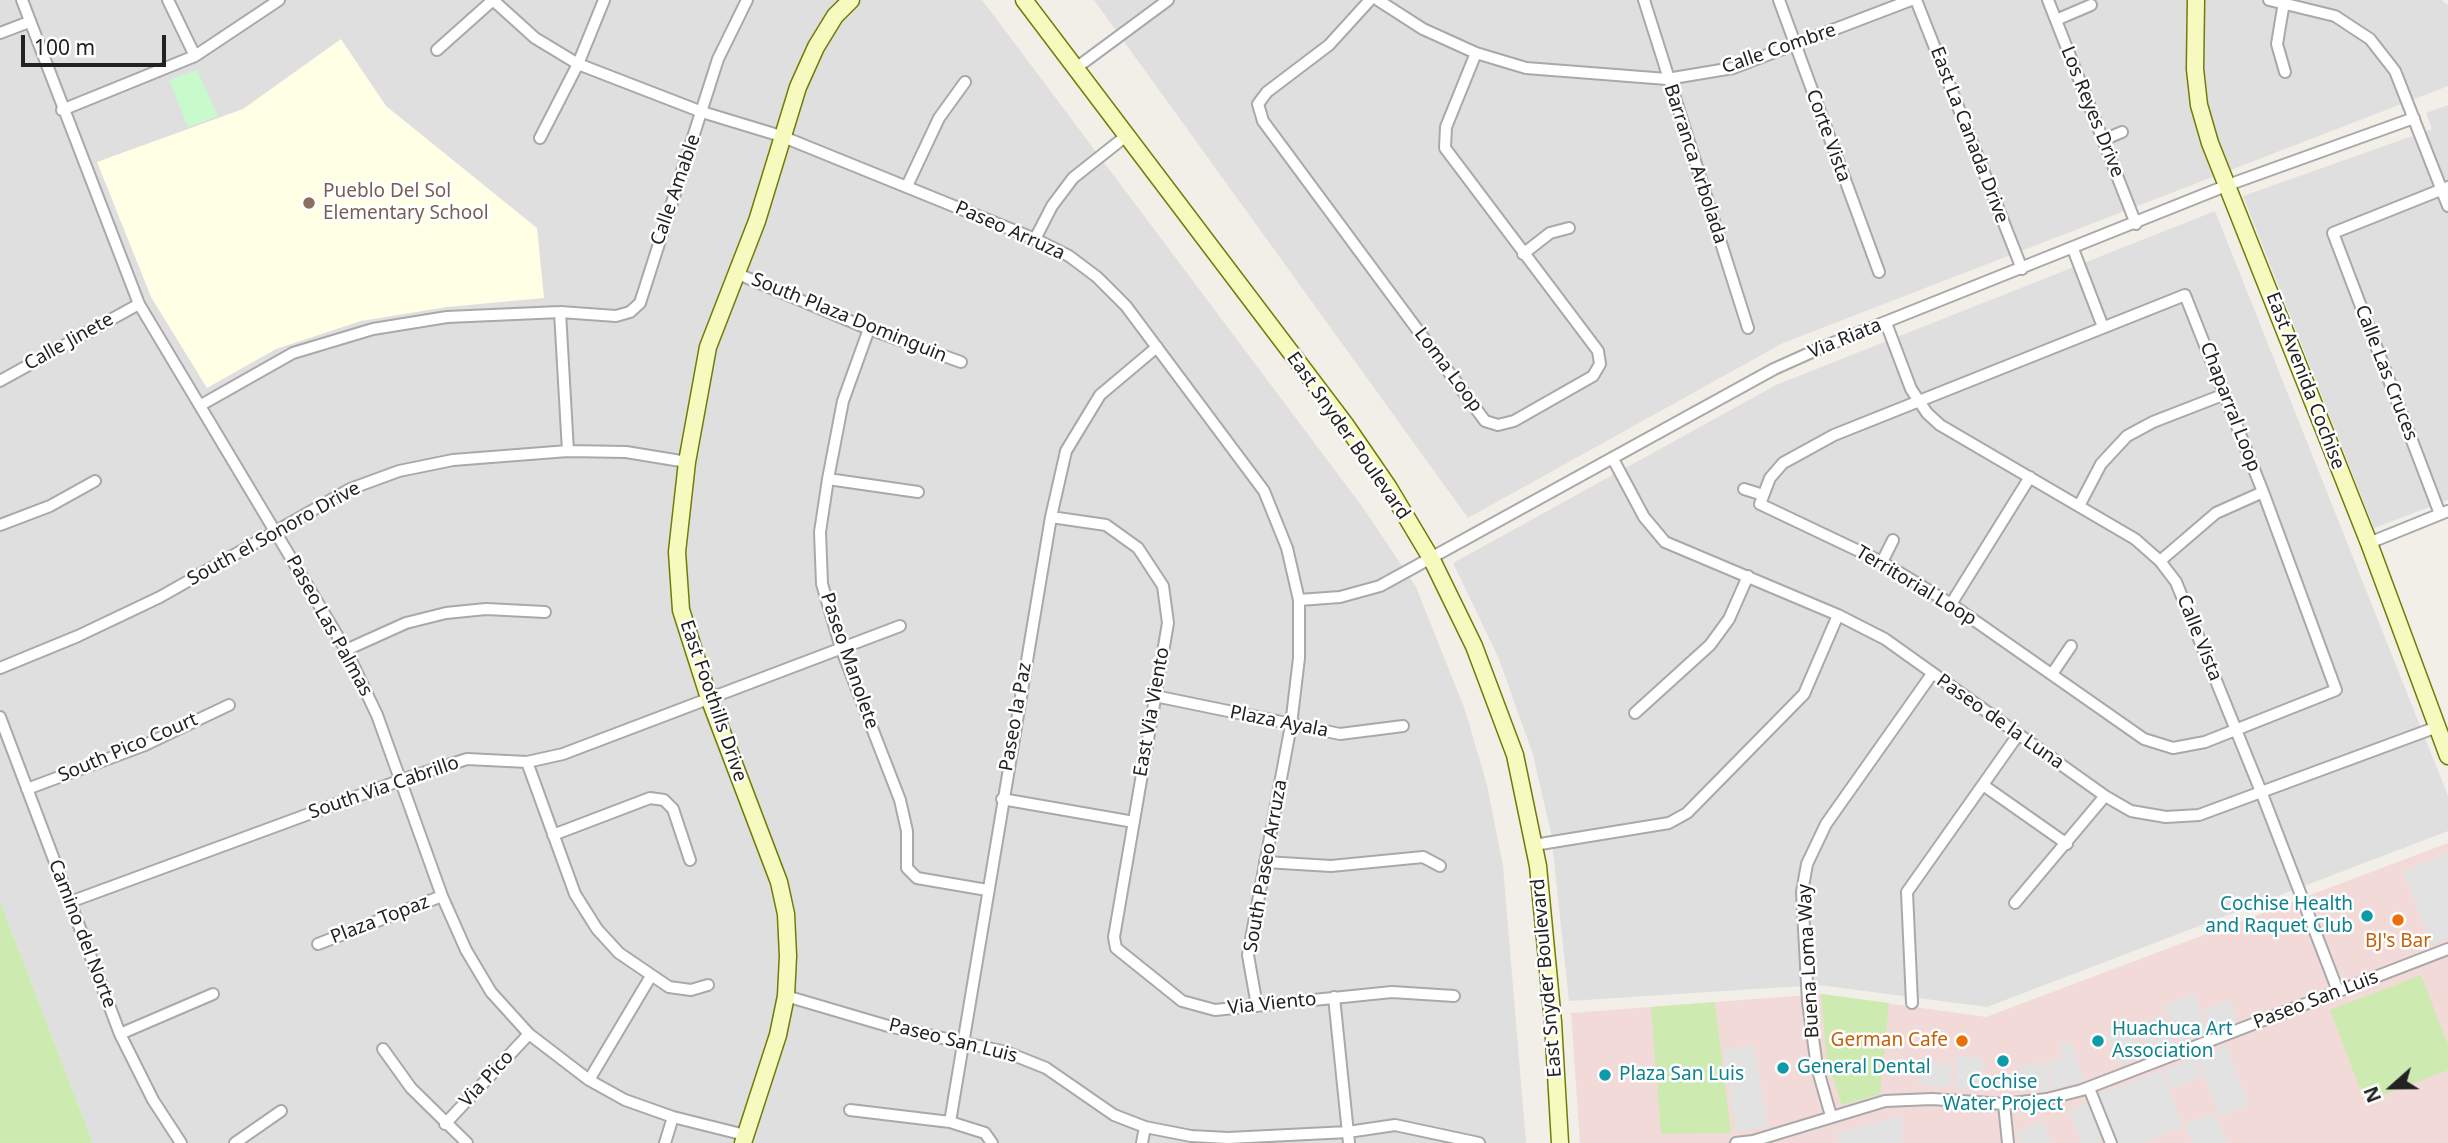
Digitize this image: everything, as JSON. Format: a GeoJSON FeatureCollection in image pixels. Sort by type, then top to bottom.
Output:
{"type":"FeatureCollection","features":[{"type":"Feature","properties":{"kind":"street","name":"Paseo Las Palmas"},"geometry":{"type":"LineString","coordinates":[[22,0],[62,110],[139,304],[346,650],[377,715],[442,896],[466,950],[491,992],[530,1034],[589,1080],[625,1100],[744,1139]]}},
{"type":"Feature","properties":{"kind":"street"},"geometry":{"type":"LineString","coordinates":[[168,0],[195,56]]}},
{"type":"Feature","properties":{"kind":"street"},"geometry":{"type":"LineString","coordinates":[[62,110],[195,56],[279,0]]}},
{"type":"Feature","properties":{"kind":"street"},"geometry":{"type":"LineString","coordinates":[[437,50],[493,0]]}},
{"type":"Feature","properties":{"kind":"street","name":"Paseo Arruza"},"geometry":{"type":"LineString","coordinates":[[493,0],[535,38],[578,64],[702,112],[781,136],[907,186],[1035,239],[1069,256],[1097,277],[1126,306],[1264,491],[1287,548],[1299,600],[1299,658],[1291,725]]}},
{"type":"Feature","properties":{"kind":"street"},"geometry":{"type":"LineString","coordinates":[[540,138],[578,64],[604,0]]}},
{"type":"Feature","properties":{"kind":"street","name":"Calle Amable"},"geometry":{"type":"LineString","coordinates":[[201,405],[293,353],[373,329],[447,317],[560,313],[616,316],[630,312],[640,303],[718,59],[747,0]]}},
{"type":"Feature","properties":{"kind":"street","name":"East Foothills Drive"},"geometry":{"type":"LineString","coordinates":[[744,1139],[778,1035],[786,996],[787,924],[779,881],[709,698],[681,610],[677,552],[687,462],[708,347],[738,274],[781,136],[816,47],[835,16],[852,0]]}},
{"type":"Feature","properties":{"kind":"street","name":"East Snyder Boulevard"},"geometry":{"type":"LineString","coordinates":[[1024,0],[1345,424],[1389,488],[1432,561],[1475,646],[1515,755],[1534,845],[1553,1022],[1560,1143]]}},
{"type":"Feature","properties":{"kind":"street"},"geometry":{"type":"LineString","coordinates":[[1076,68],[1168,0]]}},
{"type":"Feature","properties":{"kind":"street","name":"Loma Loop"},"geometry":{"type":"LineString","coordinates":[[1370,0],[1329,45],[1267,92],[1258,104],[1264,121],[1485,421],[1498,425],[1514,421],[1593,376],[1600,364],[1598,351],[1445,148],[1446,127],[1476,53]]}},
{"type":"Feature","properties":{"kind":"street","name":"Calle Combre"},"geometry":{"type":"LineString","coordinates":[[1378,0],[1423,29],[1476,53],[1526,68],[1667,79],[1733,68],[1914,0]]}},
{"type":"Feature","properties":{"kind":"street","name":"Barranca Arbolada"},"geometry":{"type":"LineString","coordinates":[[1644,0],[1748,328]]}},
{"type":"Feature","properties":{"kind":"street","name":"Corte Vista"},"geometry":{"type":"LineString","coordinates":[[1779,0],[1879,272]]}},
{"type":"Feature","properties":{"kind":"street","name":"East La Canada Drive"},"geometry":{"type":"LineString","coordinates":[[1914,0],[2022,269]]}},
{"type":"Feature","properties":{"kind":"street","name":"Los Reyes Drive"},"geometry":{"type":"LineString","coordinates":[[2048,0],[2136,223]]}},
{"type":"Feature","properties":{"kind":"street","name":"East Avenida Cochise"},"geometry":{"type":"LineString","coordinates":[[2196,0],[2193,31],[2199,106],[2210,143],[2369,543],[2448,756]]}},
{"type":"Feature","properties":{"kind":"street"},"geometry":{"type":"LineString","coordinates":[[2269,0],[2335,16],[2370,39],[2395,71],[2445,188],[2448,206]]}},
{"type":"Feature","properties":{"kind":"street"},"geometry":{"type":"LineString","coordinates":[[2284,2],[2277,44],[2285,72]]}},
{"type":"Feature","properties":{"kind":"street"},"geometry":{"type":"LineString","coordinates":[[2056,20],[2091,5]]}},
{"type":"Feature","properties":{"kind":"street"},"geometry":{"type":"LineString","coordinates":[[0,33],[29,22]]}},
{"type":"Feature","properties":{"kind":"street"},"geometry":{"type":"LineString","coordinates":[[907,186],[939,118],[965,82]]}},
{"type":"Feature","properties":{"kind":"street","name":"Via Riata"},"geometry":{"type":"LineString","coordinates":[[1299,600],[1340,597],[1380,586],[1432,561],[1774,369],[2228,185],[2414,118]]}},
{"type":"Feature","properties":{"kind":"street"},"geometry":{"type":"LineString","coordinates":[[2103,139],[2122,132]]}},
{"type":"Feature","properties":{"kind":"street"},"geometry":{"type":"LineString","coordinates":[[1035,239],[1052,206],[1073,178],[1126,136]]}},
{"type":"Feature","properties":{"kind":"street","name":"Calle Las Cruces"},"geometry":{"type":"LineString","coordinates":[[2444,512],[2333,233],[2445,188]]}},
{"type":"Feature","properties":{"kind":"street"},"geometry":{"type":"LineString","coordinates":[[1523,254],[1550,233],[1569,229]]}},
{"type":"Feature","properties":{"kind":"street"},"geometry":{"type":"LineString","coordinates":[[2073,250],[2103,327]]}},
{"type":"Feature","properties":{"kind":"street","name":"South Plaza Dominguin"},"geometry":{"type":"LineString","coordinates":[[738,274],[869,329],[961,362]]}},
{"type":"Feature","properties":{"kind":"street","name":"Chaparral Loop"},"geometry":{"type":"LineString","coordinates":[[1917,402],[2185,295],[2263,492],[2336,690],[2237,730]]}},
{"type":"Feature","properties":{"kind":"street","name":"Calle Jinete"},"geometry":{"type":"LineString","coordinates":[[0,381],[139,304]]}},
{"type":"Feature","properties":{"kind":"street"},"geometry":{"type":"LineString","coordinates":[[560,313],[568,451]]}},
{"type":"Feature","properties":{"kind":"street","name":"Calle Vista"},"geometry":{"type":"LineString","coordinates":[[1886,323],[1917,402],[1940,425],[2135,539],[2160,561],[2185,598],[2338,991]]}},
{"type":"Feature","properties":{"kind":"street","name":"Paseo Manolete"},"geometry":{"type":"LineString","coordinates":[[869,329],[843,401],[828,478],[820,532],[822,584],[841,648],[900,800],[906,831],[907,868],[917,878],[987,890]]}},
{"type":"Feature","properties":{"kind":"street","name":"Paseo la Paz"},"geometry":{"type":"LineString","coordinates":[[950,1122],[1002,799],[1051,517],[1066,452],[1082,420],[1100,395],[1157,346]]}},
{"type":"Feature","properties":{"kind":"street"},"geometry":{"type":"LineString","coordinates":[[2079,506],[2101,464],[2127,436],[2153,422],[2225,394]]}},
{"type":"Feature","properties":{"kind":"street"},"geometry":{"type":"LineString","coordinates":[[1744,489],[1763,495],[1770,478],[1795,454],[1917,402]]}},
{"type":"Feature","properties":{"kind":"street","name":"South el Sonoro Drive"},"geometry":{"type":"LineString","coordinates":[[0,668],[78,636],[160,597],[275,529],[350,489],[399,471],[453,460],[568,451],[626,452],[687,462]]}},
{"type":"Feature","properties":{"kind":"street","name":"Paseo de la Luna"},"geometry":{"type":"LineString","coordinates":[[1614,459],[1644,517],[1665,542],[1838,615],[1885,639],[2105,796],[2131,811],[2166,817],[2199,815],[2437,727]]}},
{"type":"Feature","properties":{"kind":"street"},"geometry":{"type":"LineString","coordinates":[[1951,604],[2030,477]]}},
{"type":"Feature","properties":{"kind":"street"},"geometry":{"type":"LineString","coordinates":[[828,478],[918,492]]}},
{"type":"Feature","properties":{"kind":"street"},"geometry":{"type":"LineString","coordinates":[[0,525],[50,506],[95,481]]}},
{"type":"Feature","properties":{"kind":"street"},"geometry":{"type":"LineString","coordinates":[[2160,561],[2216,513],[2263,492]]}},
{"type":"Feature","properties":{"kind":"street","name":"Territorial Loop"},"geometry":{"type":"LineString","coordinates":[[1763,495],[1760,504],[1882,562],[1951,604],[2144,739],[2173,748],[2205,742],[2237,730]]}},
{"type":"Feature","properties":{"kind":"street"},"geometry":{"type":"LineString","coordinates":[[2369,543],[2444,512]]}},
{"type":"Feature","properties":{"kind":"street","name":"East Via Viento"},"geometry":{"type":"LineString","coordinates":[[1051,517],[1106,525],[1138,548],[1163,586],[1168,623],[1114,937],[1116,948],[1139,968]]}},
{"type":"Feature","properties":{"kind":"street"},"geometry":{"type":"LineString","coordinates":[[1882,562],[1893,540]]}},
{"type":"Feature","properties":{"kind":"street"},"geometry":{"type":"LineString","coordinates":[[1635,713],[1710,645],[1729,620],[1748,576]]}},
{"type":"Feature","properties":{"kind":"street"},"geometry":{"type":"LineString","coordinates":[[346,650],[406,624],[446,613],[486,609],[545,611]]}},
{"type":"Feature","properties":{"kind":"street"},"geometry":{"type":"LineString","coordinates":[[1534,845],[1669,823],[1687,813],[1804,694],[1838,615]]}},
{"type":"Feature","properties":{"kind":"street","name":"South Via Cabrillo"},"geometry":{"type":"LineString","coordinates":[[70,902],[401,780],[467,759],[527,762],[563,754],[900,626]]}},
{"type":"Feature","properties":{"kind":"street"},"geometry":{"type":"LineString","coordinates":[[2052,674],[2071,646]]}},
{"type":"Feature","properties":{"kind":"street","name":"Buena Loma Way"},"geometry":{"type":"LineString","coordinates":[[1831,1116],[1816,1067],[1808,1002],[1802,892],[1807,864],[1826,824],[1932,674]]}},
{"type":"Feature","properties":{"kind":"street","name":"Plaza Ayala"},"geometry":{"type":"LineString","coordinates":[[1155,696],[1340,734],[1403,726]]}},
{"type":"Feature","properties":{"kind":"street","name":"South Pico Court"},"geometry":{"type":"LineString","coordinates":[[27,789],[145,745],[229,705]]}},
{"type":"Feature","properties":{"kind":"street","name":"Camino del Norte"},"geometry":{"type":"LineString","coordinates":[[0,717],[120,1034],[153,1100],[181,1143]]}},
{"type":"Feature","properties":{"kind":"street","name":"South Paseo Arruza"},"geometry":{"type":"LineString","coordinates":[[1257,1006],[1248,955],[1291,725]]}},
{"type":"Feature","properties":{"kind":"street"},"geometry":{"type":"LineString","coordinates":[[1912,1003],[1907,892],[2018,735]]}},
{"type":"Feature","properties":{"kind":"street"},"geometry":{"type":"LineString","coordinates":[[527,762],[575,894],[597,929],[619,953],[670,986],[691,990],[708,985]]}},
{"type":"Feature","properties":{"kind":"street"},"geometry":{"type":"LineString","coordinates":[[1983,785],[2067,844]]}},
{"type":"Feature","properties":{"kind":"street"},"geometry":{"type":"LineString","coordinates":[[2015,903],[2105,796]]}},
{"type":"Feature","properties":{"kind":"street"},"geometry":{"type":"LineString","coordinates":[[553,835],[650,798],[664,800],[673,809],[690,860]]}},
{"type":"Feature","properties":{"kind":"street"},"geometry":{"type":"LineString","coordinates":[[1002,799],[1134,822]]}},
{"type":"Feature","properties":{"kind":"street"},"geometry":{"type":"LineString","coordinates":[[1265,862],[1331,866],[1423,857],[1440,866]]}},
{"type":"Feature","properties":{"kind":"street","name":"Plaza Topaz"},"geometry":{"type":"LineString","coordinates":[[318,944],[442,896]]}},
{"type":"Feature","properties":{"kind":"street","name":"Paseo San Luis"},"geometry":{"type":"LineString","coordinates":[[1736,1143],[1753,1141],[1885,1101],[1932,1099],[2004,1104],[2089,1088],[2448,949]]}},
{"type":"Feature","properties":{"kind":"street","name":"Via Viento"},"geometry":{"type":"LineString","coordinates":[[1139,968],[1182,1001],[1215,1010],[1392,992],[1454,996]]}},
{"type":"Feature","properties":{"kind":"street"},"geometry":{"type":"LineString","coordinates":[[589,1080],[651,976]]}},
{"type":"Feature","properties":{"kind":"street"},"geometry":{"type":"LineString","coordinates":[[120,1034],[214,994]]}},
{"type":"Feature","properties":{"kind":"street","name":"Paseo San Luis"},"geometry":{"type":"LineString","coordinates":[[786,996],[888,1026],[962,1040],[1046,1068],[1114,1115],[1145,1127],[1191,1136],[1228,1138],[1349,1137],[1395,1125],[1479,1143]]}},
{"type":"Feature","properties":{"kind":"street"},"geometry":{"type":"LineString","coordinates":[[1334,997],[1349,1137]]}},
{"type":"Feature","properties":{"kind":"street","name":"Via Pico"},"geometry":{"type":"LineString","coordinates":[[445,1124],[530,1034]]}},
{"type":"Feature","properties":{"kind":"street"},"geometry":{"type":"LineString","coordinates":[[383,1049],[411,1088],[467,1143]]}},
{"type":"Feature","properties":{"kind":"street"},"geometry":{"type":"LineString","coordinates":[[2089,1088],[2110,1143]]}},
{"type":"Feature","properties":{"kind":"street"},"geometry":{"type":"LineString","coordinates":[[2004,1104],[2008,1143]]}},
{"type":"Feature","properties":{"kind":"street"},"geometry":{"type":"LineString","coordinates":[[850,1110],[950,1122],[985,1133],[991,1142]]}},
{"type":"Feature","properties":{"kind":"street"},"geometry":{"type":"LineString","coordinates":[[235,1143],[281,1111]]}},
{"type":"Feature","properties":{"kind":"street"},"geometry":{"type":"LineString","coordinates":[[665,1143],[673,1117]]}},
{"type":"Feature","properties":{"kind":"street"},"geometry":{"type":"LineString","coordinates":[[1142,1143],[1145,1127]]}},
{"type":"Feature","properties":{"kind":"shaded area"},"geometry":{"type":"Polygon","coordinates":[[[0,0],[982,0],[1364,509],[1416,587],[1465,710],[1487,785],[1503,866],[1526,1143],[93,1143],[0,901],[0,0]]]}},
{"type":"Feature","properties":{"kind":"shaded area"},"geometry":{"type":"Polygon","coordinates":[[[1094,0],[2441,0],[2448,5],[2448,86],[1783,343],[1468,518],[1094,0]]]}},
{"type":"Feature","properties":{"kind":"shaded area","name":"Pueblo Del Sol Elementary School"},"geometry":{"type":"Polygon","coordinates":[[[341,39],[386,106],[537,228],[544,298],[447,307],[361,321],[276,349],[207,388],[151,297],[97,162],[243,109],[341,39]]]}},
{"type":"Feature","properties":{"kind":"shaded area"},"geometry":{"type":"Polygon","coordinates":[[[2448,105],[2448,500],[2374,528],[2243,196],[2432,129],[2426,113],[2448,105]]]}},
{"type":"Feature","properties":{"kind":"shaded area"},"geometry":{"type":"Polygon","coordinates":[[[2215,211],[2448,796],[2448,831],[1987,1007],[1819,985],[1569,1001],[1551,833],[1533,755],[1499,659],[1453,563],[1776,385],[2215,211]]]}},
{"type":"Feature","properties":{"kind":"shaded area"},"geometry":{"type":"Polygon","coordinates":[[[2448,843],[2448,1143],[1580,1143],[1571,1013],[1821,994],[1986,1017],[2448,843]]]}},
{"type":"Feature","properties":{"kind":"shaded area"},"geometry":{"type":"Polygon","coordinates":[[[2448,853],[2448,938],[2432,945],[2403,871],[2448,853]]]}},
{"type":"Feature","properties":{"kind":"shaded area"},"geometry":{"type":"Polygon","coordinates":[[[2194,993],[2209,1032],[2180,1043],[2165,1005],[2194,993]]]}},
{"type":"Feature","properties":{"kind":"shaded area"},"geometry":{"type":"Polygon","coordinates":[[[2230,1000],[2238,1020],[2212,1030],[2205,1009],[2230,1000]]]}},
{"type":"Feature","properties":{"kind":"shaded area"},"geometry":{"type":"Polygon","coordinates":[[[2163,1015],[2175,1044],[2148,1055],[2136,1025],[2163,1015]]]}},
{"type":"Feature","properties":{"kind":"shaded area"},"geometry":{"type":"Polygon","coordinates":[[[2131,1022],[2144,1057],[2119,1066],[2106,1032],[2131,1022]]]}},
{"type":"Feature","properties":{"kind":"shaded area"},"geometry":{"type":"Polygon","coordinates":[[[2072,1042],[2084,1080],[2053,1089],[2048,1063],[2062,1059],[2060,1044],[2072,1042]]]}},
{"type":"Feature","properties":{"kind":"shaded area"},"geometry":{"type":"Polygon","coordinates":[[[1754,1045],[1768,1127],[1737,1132],[1723,1050],[1754,1045]]]}},
{"type":"Feature","properties":{"kind":"shaded area"},"geometry":{"type":"Polygon","coordinates":[[[2226,1045],[2249,1105],[2220,1116],[2197,1057],[2226,1045]]]}},
{"type":"Feature","properties":{"kind":"shaded area"},"geometry":{"type":"Polygon","coordinates":[[[1957,1056],[1983,1058],[1982,1091],[1955,1089],[1957,1056]]]}},
{"type":"Feature","properties":{"kind":"shaded area"},"geometry":{"type":"Polygon","coordinates":[[[2194,1058],[2202,1077],[2171,1089],[2164,1070],[2194,1058]]]}},
{"type":"Feature","properties":{"kind":"shaded area"},"geometry":{"type":"Polygon","coordinates":[[[1921,1062],[1952,1064],[1950,1087],[1919,1085],[1921,1062]]]}},
{"type":"Feature","properties":{"kind":"shaded area"},"geometry":{"type":"Polygon","coordinates":[[[2046,1063],[2051,1089],[2020,1093],[2019,1065],[2046,1063]]]}},
{"type":"Feature","properties":{"kind":"shaded area"},"geometry":{"type":"Polygon","coordinates":[[[2161,1070],[2183,1127],[2143,1143],[2115,1143],[2097,1095],[2161,1070]]]}},
{"type":"Feature","properties":{"kind":"shaded area"},"geometry":{"type":"Polygon","coordinates":[[[2089,1103],[2104,1140],[2081,1143],[2069,1111],[2089,1103]]]}},
{"type":"Feature","properties":{"kind":"shaded area"},"geometry":{"type":"Polygon","coordinates":[[[2216,1113],[2227,1143],[2192,1143],[2185,1124],[2216,1113]]]}},
{"type":"Feature","properties":{"kind":"shaded area"},"geometry":{"type":"Polygon","coordinates":[[[1903,1115],[1902,1143],[1839,1143],[1836,1133],[1903,1115]]]}},
{"type":"Feature","properties":{"kind":"shaded area"},"geometry":{"type":"Polygon","coordinates":[[[2043,1121],[2051,1143],[2019,1143],[2017,1132],[2043,1121]]]}},
{"type":"Feature","properties":{"kind":"green space"},"geometry":{"type":"Polygon","coordinates":[[[197,70],[218,116],[188,127],[169,80],[197,70]]]}},
{"type":"Feature","properties":{"kind":"green space"},"geometry":{"type":"Polygon","coordinates":[[[0,901],[93,1143],[0,1143],[0,901]]]}},
{"type":"Feature","properties":{"kind":"green space"},"geometry":{"type":"Polygon","coordinates":[[[2421,975],[2448,1045],[2448,1070],[2365,1102],[2330,1010],[2421,975]]]}},
{"type":"Feature","properties":{"kind":"green space"},"geometry":{"type":"Polygon","coordinates":[[[1821,994],[1889,1003],[1880,1094],[1842,1105],[1827,1061],[1821,994]]]}},
{"type":"Feature","properties":{"kind":"green space"},"geometry":{"type":"Polygon","coordinates":[[[1715,1002],[1731,1133],[1661,1134],[1651,1007],[1715,1002]]]}},
{"type":"Feature","properties":{"kind":"place","name":"Pueblo Del Sol Elementary School"},"geometry":{"type":"Point","coordinates":[309,203]}},
{"type":"Feature","properties":{"kind":"place","name":"Cochise Health and Raquet Club"},"geometry":{"type":"Point","coordinates":[2367,916]}},
{"type":"Feature","properties":{"kind":"place","name":"BJ's Bar"},"geometry":{"type":"Point","coordinates":[2398,920]}},
{"type":"Feature","properties":{"kind":"place","name":"German Cafe"},"geometry":{"type":"Point","coordinates":[1962,1041]}},
{"type":"Feature","properties":{"kind":"place","name":"Huachuca Art Association"},"geometry":{"type":"Point","coordinates":[2098,1041]}},
{"type":"Feature","properties":{"kind":"place","name":"Cochise Water Project"},"geometry":{"type":"Point","coordinates":[2003,1061]}},
{"type":"Feature","properties":{"kind":"place","name":"General Dental"},"geometry":{"type":"Point","coordinates":[1783,1068]}},
{"type":"Feature","properties":{"kind":"place","name":"Plaza San Luis"},"geometry":{"type":"Point","coordinates":[1605,1075]}}]}
